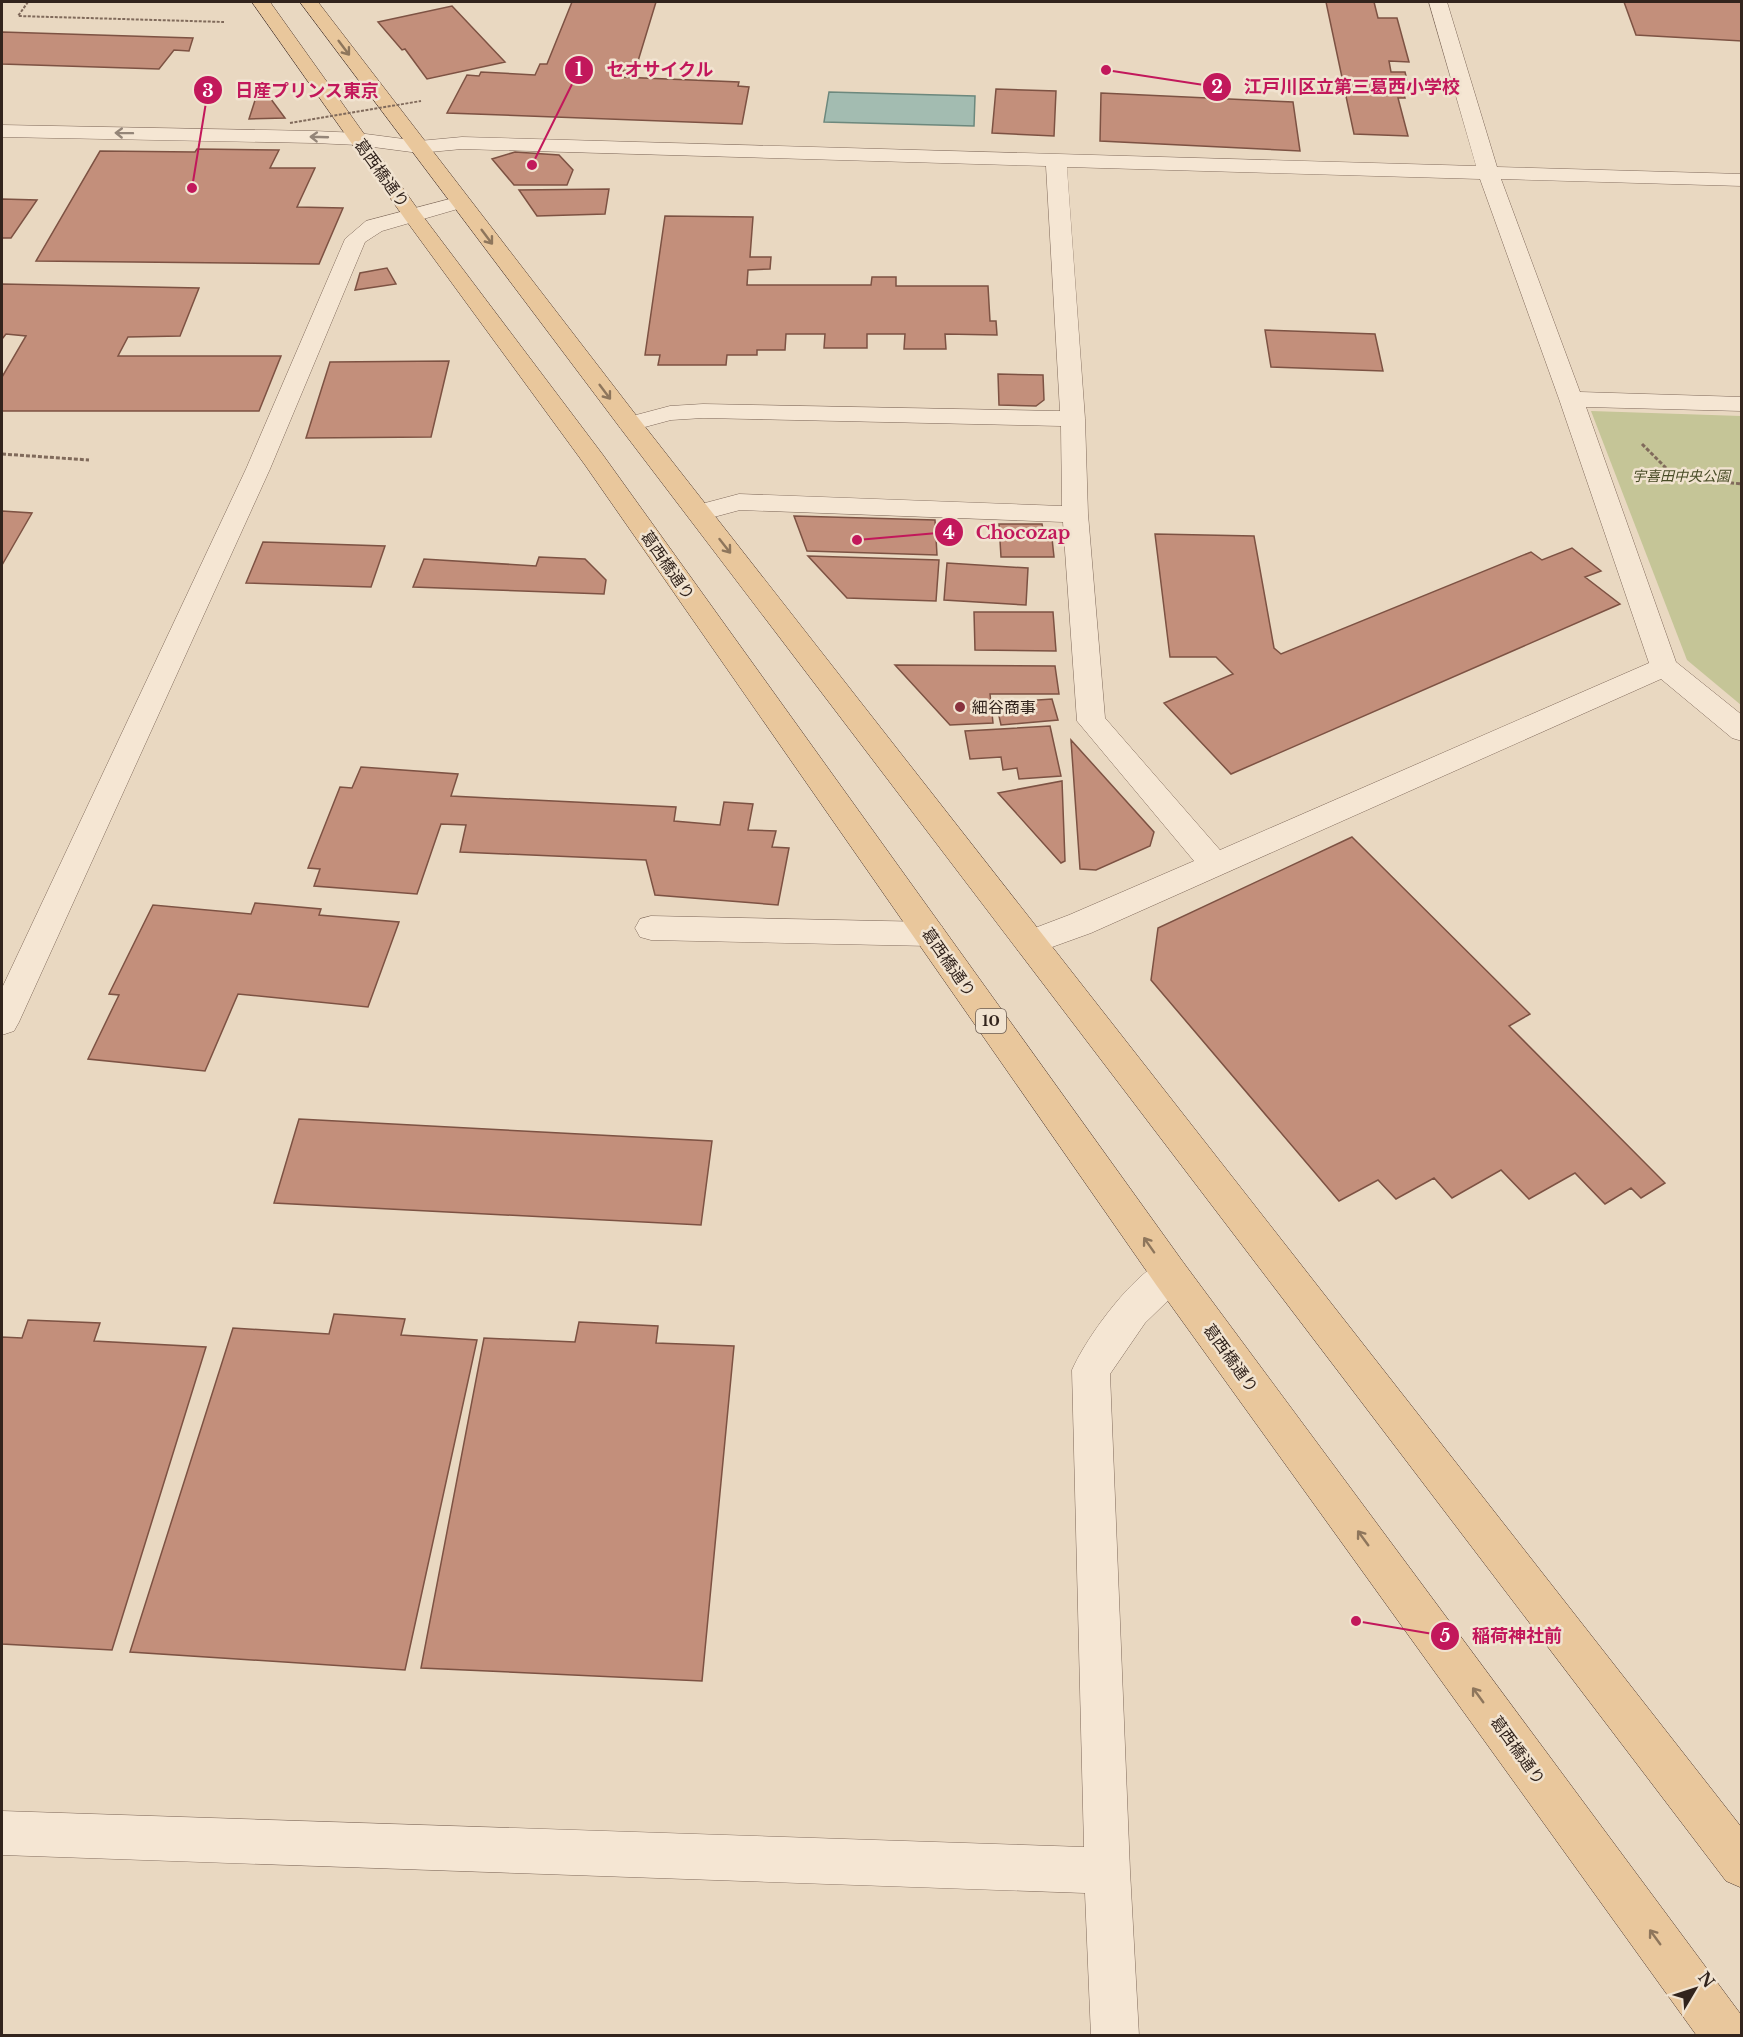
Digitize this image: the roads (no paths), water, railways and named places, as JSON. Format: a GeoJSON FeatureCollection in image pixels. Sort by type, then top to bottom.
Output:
{"type":"FeatureCollection","features":[{"type":"Feature","properties":{"kind":"main road","name":"葛西橋通り"},"geometry":{"type":"LineString","coordinates":[[261,2],[412,215],[594,460],[1170,1274],[1727,2036]]}},
{"type":"Feature","properties":{"kind":"main road"},"geometry":{"type":"LineString","coordinates":[[309,2],[630,424],[1742,1865]]}},
{"type":"Feature","properties":{"kind":"street"},"geometry":{"type":"LineString","coordinates":[[1438,2],[1488,172],[1571,399],[1664,667],[1742,731]]}},
{"type":"Feature","properties":{"kind":"street"},"geometry":{"type":"LineString","coordinates":[[2,131],[358,139],[419,147],[462,143],[1742,180]]}},
{"type":"Feature","properties":{"kind":"street"},"geometry":{"type":"LineString","coordinates":[[1056,160],[1073,419],[1075,514],[1090,721],[1214,864]]}},
{"type":"Feature","properties":{"kind":"street"},"geometry":{"type":"LineString","coordinates":[[2,1022],[258,469],[356,239],[374,226],[461,202]]}},
{"type":"Feature","properties":{"kind":"street"},"geometry":{"type":"LineString","coordinates":[[1571,399],[1742,404]]}},
{"type":"Feature","properties":{"kind":"street"},"geometry":{"type":"LineString","coordinates":[[630,424],[670,413],[703,411],[1073,419]]}},
{"type":"Feature","properties":{"kind":"street"},"geometry":{"type":"LineString","coordinates":[[699,513],[739,502],[1075,514]]}},
{"type":"Feature","properties":{"kind":"street"},"geometry":{"type":"LineString","coordinates":[[1030,943],[1080,924],[1664,667]]}},
{"type":"Feature","properties":{"kind":"street"},"geometry":{"type":"LineString","coordinates":[[651,928],[930,934]]}},
{"type":"Feature","properties":{"kind":"street"},"geometry":{"type":"LineString","coordinates":[[1115,2036],[1107,1871],[1091,1370],[1132,1311],[1170,1274]]}},
{"type":"Feature","properties":{"kind":"street"},"geometry":{"type":"LineString","coordinates":[[2,1833],[1107,1871]]}},
{"type":"Feature","properties":{"kind":"place","name":"江戸川区立第三葛西小学校"},"geometry":{"type":"Point","coordinates":[1106,70]}},
{"type":"Feature","properties":{"kind":"place","name":"セオサイクル"},"geometry":{"type":"Point","coordinates":[532,165]}},
{"type":"Feature","properties":{"kind":"place","name":"日産プリンス東京"},"geometry":{"type":"Point","coordinates":[192,188]}},
{"type":"Feature","properties":{"kind":"place","name":"Chocozap"},"geometry":{"type":"Point","coordinates":[857,540]}},
{"type":"Feature","properties":{"kind":"place","name":"細谷商事"},"geometry":{"type":"Point","coordinates":[960,707]}},
{"type":"Feature","properties":{"kind":"place","name":"稲荷神社前"},"geometry":{"type":"Point","coordinates":[1356,1621]}},
{"type":"Feature","properties":{"kind":"park label","name":"宇喜田中央公園"},"geometry":{"type":"Point","coordinates":[1681,476]}}]}
